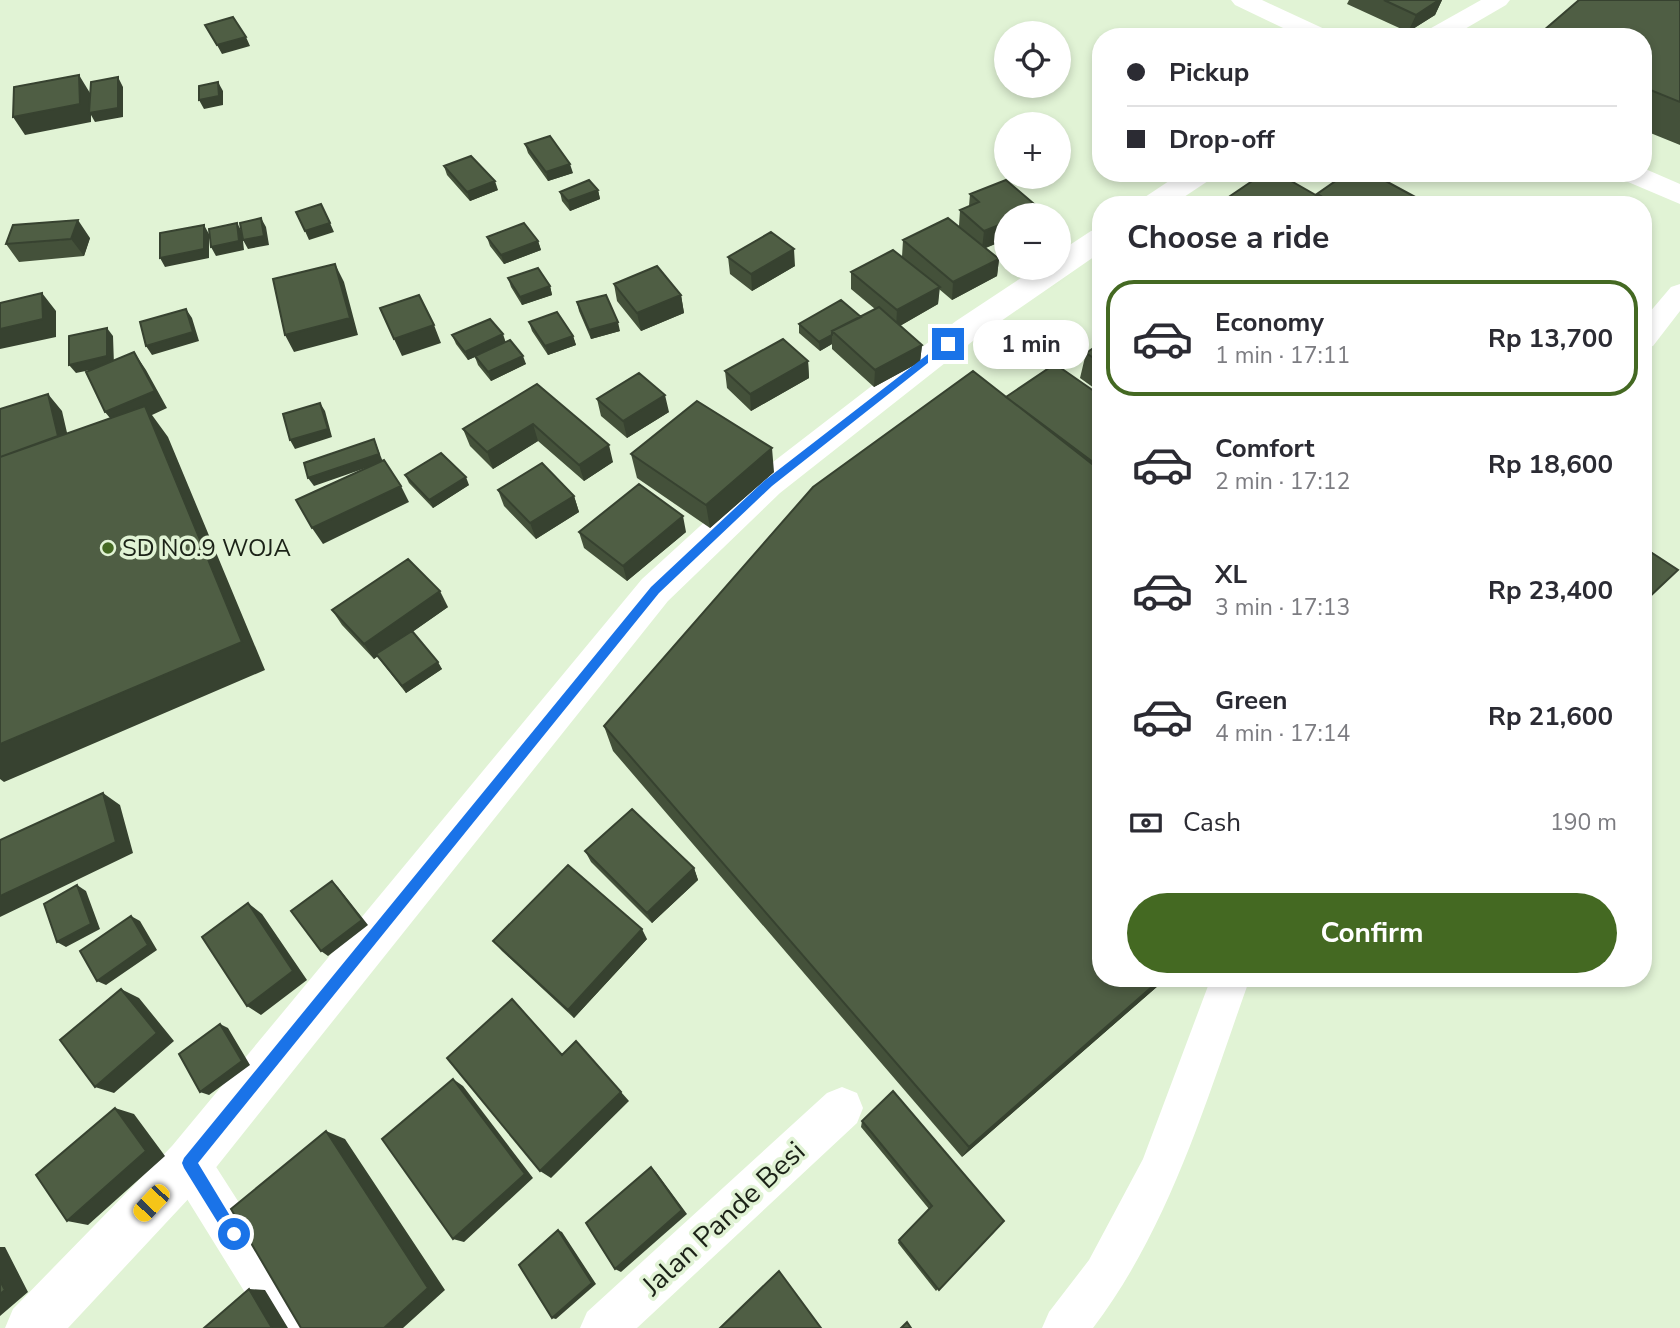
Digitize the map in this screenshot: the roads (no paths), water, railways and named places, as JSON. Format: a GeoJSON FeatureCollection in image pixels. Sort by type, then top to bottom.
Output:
{"type":"FeatureCollection","features":[{"type":"Feature","properties":{"kind":"main road"},"geometry":{"type":"LineString","coordinates":[[1243,0],[1303,28]]}},
{"type":"Feature","properties":{"kind":"main road"},"geometry":{"type":"LineString","coordinates":[[1449,28],[1498,0]]}},
{"type":"Feature","properties":{"kind":"main road"},"geometry":{"type":"LineString","coordinates":[[1166,196],[1187,182]]}},
{"type":"Feature","properties":{"kind":"main road"},"geometry":{"type":"LineString","coordinates":[[1651,182],[1680,195]]}},
{"type":"Feature","properties":{"kind":"main road"},"geometry":{"type":"LineString","coordinates":[[1071,258],[1092,244]]}},
{"type":"Feature","properties":{"kind":"main road"},"geometry":{"type":"LineString","coordinates":[[32,1328],[189,1163],[655,590],[768,484],[967,329],[1039,280]]}},
{"type":"Feature","properties":{"kind":"street"},"geometry":{"type":"LineString","coordinates":[[1652,328],[1680,293]]}},
{"type":"Feature","properties":{"kind":"street"},"geometry":{"type":"LineString","coordinates":[[1065,1328],[1105,1276],[1160,1171],[1228,987]]}},
{"type":"Feature","properties":{"kind":"street","name":"Jalan Pande Besi"},"geometry":{"type":"LineString","coordinates":[[603,1328],[842,1108]]}},
{"type":"Feature","properties":{"kind":"street"},"geometry":{"type":"LineString","coordinates":[[189,1163],[293,1328]]}},
{"type":"Feature","properties":{"kind":"place","name":"SD NO.9 WOJA"},"geometry":{"type":"Point","coordinates":[108,548]}}]}
